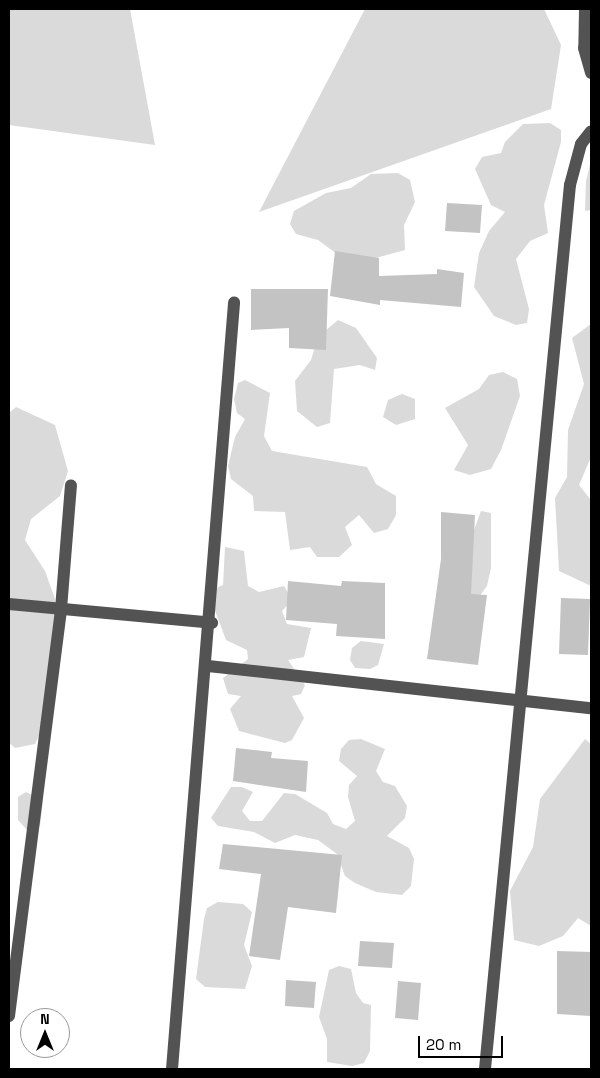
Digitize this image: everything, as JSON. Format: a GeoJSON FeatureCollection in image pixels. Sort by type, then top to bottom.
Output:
{"type":"FeatureCollection","features":[{"type":"Feature","properties":{"kind":"street"},"geometry":{"type":"LineString","coordinates":[[585,9],[584,48],[591,73]]}},
{"type":"Feature","properties":{"kind":"street"},"geometry":{"type":"LineString","coordinates":[[485,1069],[570,185],[581,144],[591,131]]}},
{"type":"Feature","properties":{"kind":"street"},"geometry":{"type":"LineString","coordinates":[[172,1069],[212,623],[234,304]]}},
{"type":"Feature","properties":{"kind":"street"},"geometry":{"type":"LineString","coordinates":[[9,1016],[10,995],[62,609],[71,486]]}},
{"type":"Feature","properties":{"kind":"street"},"geometry":{"type":"LineString","coordinates":[[9,604],[212,623]]}},
{"type":"Feature","properties":{"kind":"street"},"geometry":{"type":"LineString","coordinates":[[208,666],[520,702],[591,708]]}},
{"type":"Feature","properties":{"kind":"shaded area"},"geometry":{"type":"Polygon","coordinates":[[[9,9],[130,9],[155,145],[9,125],[9,9]]]}},
{"type":"Feature","properties":{"kind":"shaded area"},"geometry":{"type":"Polygon","coordinates":[[[365,9],[544,9],[561,45],[551,109],[259,212],[365,9]]]}},
{"type":"Feature","properties":{"kind":"shaded area"},"geometry":{"type":"Polygon","coordinates":[[[550,123],[561,130],[561,142],[544,205],[548,233],[530,241],[516,259],[529,309],[527,323],[516,325],[494,316],[474,287],[479,253],[489,231],[505,212],[491,205],[475,169],[482,157],[501,153],[505,142],[523,124],[550,123]]]}},
{"type":"Feature","properties":{"kind":"shaded area"},"geometry":{"type":"Polygon","coordinates":[[[591,161],[591,210],[585,211],[586,181],[591,161]]]}},
{"type":"Feature","properties":{"kind":"shaded area"},"geometry":{"type":"Polygon","coordinates":[[[398,173],[410,180],[415,202],[404,225],[405,250],[372,259],[337,254],[318,240],[296,234],[290,224],[294,211],[326,193],[351,188],[371,174],[398,173]]]}},
{"type":"Feature","properties":{"kind":"shaded area"},"geometry":{"type":"Polygon","coordinates":[[[338,320],[356,328],[377,358],[375,370],[360,365],[334,369],[330,423],[317,427],[297,411],[295,381],[311,360],[318,337],[338,320]]]}},
{"type":"Feature","properties":{"kind":"shaded area"},"geometry":{"type":"Polygon","coordinates":[[[591,324],[591,457],[579,485],[591,500],[591,586],[559,571],[555,498],[567,477],[568,430],[584,384],[572,338],[591,324]]]}},
{"type":"Feature","properties":{"kind":"shaded area"},"geometry":{"type":"Polygon","coordinates":[[[503,372],[517,379],[520,396],[501,450],[491,469],[470,475],[454,470],[468,445],[445,408],[479,389],[489,375],[503,372]]]}},
{"type":"Feature","properties":{"kind":"shaded area"},"geometry":{"type":"Polygon","coordinates":[[[245,380],[270,393],[264,436],[272,451],[367,467],[376,484],[396,496],[396,515],[388,529],[374,533],[359,515],[345,527],[352,545],[339,557],[317,557],[310,547],[290,550],[285,512],[254,511],[253,496],[231,479],[228,466],[235,437],[245,419],[237,413],[234,399],[238,383],[245,380]]]}},
{"type":"Feature","properties":{"kind":"shaded area"},"geometry":{"type":"Polygon","coordinates":[[[402,394],[415,399],[415,419],[396,425],[383,417],[388,400],[402,394]]]}},
{"type":"Feature","properties":{"kind":"shaded area"},"geometry":{"type":"Polygon","coordinates":[[[16,407],[55,425],[68,471],[60,496],[31,519],[25,540],[45,571],[55,599],[55,643],[49,715],[35,744],[15,748],[9,743],[9,413],[16,407]]]}},
{"type":"Feature","properties":{"kind":"shaded area"},"geometry":{"type":"Polygon","coordinates":[[[481,511],[491,513],[491,568],[487,586],[476,601],[466,604],[470,541],[481,511]]]}},
{"type":"Feature","properties":{"kind":"shaded area"},"geometry":{"type":"Polygon","coordinates":[[[225,547],[244,551],[248,586],[259,592],[284,586],[292,600],[282,611],[287,624],[311,628],[304,657],[288,660],[305,685],[301,694],[292,696],[304,718],[292,740],[285,743],[239,731],[230,709],[241,696],[228,694],[223,678],[248,659],[247,650],[226,640],[208,592],[223,585],[225,547]]]}},
{"type":"Feature","properties":{"kind":"shaded area"},"geometry":{"type":"Polygon","coordinates":[[[361,641],[384,644],[378,665],[370,669],[355,668],[350,660],[352,648],[361,641]]]}},
{"type":"Feature","properties":{"kind":"shaded area"},"geometry":{"type":"Polygon","coordinates":[[[361,739],[385,749],[376,771],[383,782],[395,786],[407,806],[405,818],[387,836],[409,848],[414,859],[411,886],[402,895],[376,892],[355,883],[345,876],[337,854],[318,840],[295,835],[275,843],[254,832],[218,826],[211,818],[231,787],[242,787],[253,792],[242,811],[250,821],[262,821],[284,793],[295,794],[327,813],[333,824],[346,829],[355,821],[348,797],[349,785],[357,776],[339,761],[341,749],[349,740],[361,739]]]}},
{"type":"Feature","properties":{"kind":"shaded area"},"geometry":{"type":"Polygon","coordinates":[[[585,739],[591,744],[591,926],[578,918],[563,936],[539,946],[514,940],[510,891],[533,847],[540,799],[585,739]]]}},
{"type":"Feature","properties":{"kind":"shaded area"},"geometry":{"type":"Polygon","coordinates":[[[26,792],[43,800],[40,826],[27,830],[18,820],[18,797],[26,792]]]}},
{"type":"Feature","properties":{"kind":"shaded area"},"geometry":{"type":"Polygon","coordinates":[[[218,902],[243,904],[252,912],[244,945],[252,966],[245,989],[205,987],[196,979],[207,908],[218,902]]]}},
{"type":"Feature","properties":{"kind":"shaded area"},"geometry":{"type":"Polygon","coordinates":[[[339,966],[351,969],[356,993],[363,1003],[371,1005],[370,1051],[364,1063],[352,1066],[327,1062],[327,1039],[319,1017],[329,970],[339,966]]]}},
{"type":"Feature","properties":{"kind":"building"},"geometry":{"type":"Polygon","coordinates":[[[447,203],[482,205],[480,233],[445,231],[447,203]]]}},
{"type":"Feature","properties":{"kind":"building"},"geometry":{"type":"Polygon","coordinates":[[[335,251],[379,258],[379,276],[437,274],[437,269],[464,273],[461,307],[380,300],[380,305],[330,296],[335,251]]]}},
{"type":"Feature","properties":{"kind":"building"},"geometry":{"type":"Polygon","coordinates":[[[251,289],[328,289],[326,350],[289,348],[289,328],[251,330],[251,289]]]}},
{"type":"Feature","properties":{"kind":"building"},"geometry":{"type":"Polygon","coordinates":[[[441,512],[475,515],[471,594],[487,595],[478,665],[427,659],[441,559],[441,512]]]}},
{"type":"Feature","properties":{"kind":"building"},"geometry":{"type":"Polygon","coordinates":[[[288,581],[341,586],[342,581],[385,583],[385,639],[336,636],[337,624],[286,620],[288,581]]]}},
{"type":"Feature","properties":{"kind":"building"},"geometry":{"type":"Polygon","coordinates":[[[561,598],[590,599],[588,655],[559,654],[561,598]]]}},
{"type":"Feature","properties":{"kind":"building"},"geometry":{"type":"Polygon","coordinates":[[[236,748],[272,752],[271,758],[308,761],[306,792],[233,781],[236,748]]]}},
{"type":"Feature","properties":{"kind":"building"},"geometry":{"type":"Polygon","coordinates":[[[223,844],[342,855],[336,913],[288,907],[280,960],[249,956],[261,874],[219,869],[223,844]]]}},
{"type":"Feature","properties":{"kind":"building"},"geometry":{"type":"Polygon","coordinates":[[[360,941],[394,943],[392,968],[358,966],[360,941]]]}},
{"type":"Feature","properties":{"kind":"building"},"geometry":{"type":"Polygon","coordinates":[[[557,951],[591,952],[591,1016],[557,1014],[557,951]]]}},
{"type":"Feature","properties":{"kind":"building"},"geometry":{"type":"Polygon","coordinates":[[[286,980],[316,982],[314,1008],[285,1006],[286,980]]]}},
{"type":"Feature","properties":{"kind":"building"},"geometry":{"type":"Polygon","coordinates":[[[398,981],[421,983],[418,1020],[395,1018],[398,981]]]}}]}
